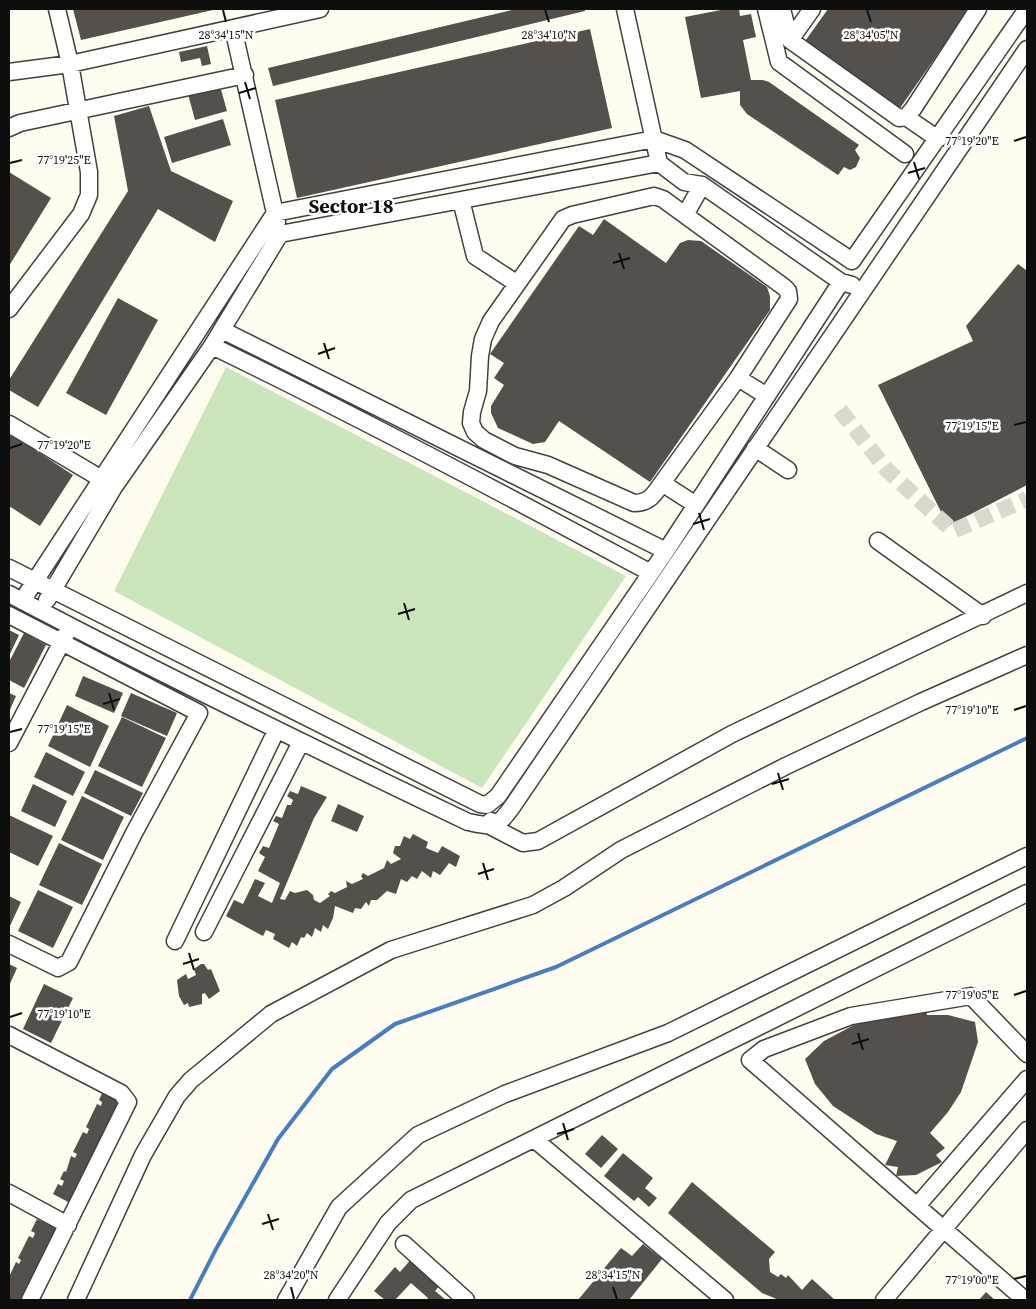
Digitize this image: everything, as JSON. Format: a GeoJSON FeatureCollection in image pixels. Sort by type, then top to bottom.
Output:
{"type":"FeatureCollection","features":[{"type":"Feature","properties":{"kind":"street"},"geometry":{"type":"LineString","coordinates":[[9,309],[81,214],[89,195],[89,172],[70,64],[57,9]]}},
{"type":"Feature","properties":{"kind":"street"},"geometry":{"type":"LineString","coordinates":[[9,72],[70,64],[233,28],[276,14],[320,9]]}},
{"type":"Feature","properties":{"kind":"street"},"geometry":{"type":"LineString","coordinates":[[628,9],[659,162],[684,182],[702,185],[841,282],[864,289]]}},
{"type":"Feature","properties":{"kind":"street"},"geometry":{"type":"LineString","coordinates":[[766,9],[779,62],[905,154]]}},
{"type":"Feature","properties":{"kind":"street"},"geometry":{"type":"LineString","coordinates":[[782,9],[790,40],[899,118],[906,117],[938,138]]}},
{"type":"Feature","properties":{"kind":"street"},"geometry":{"type":"LineString","coordinates":[[790,40],[812,9]]}},
{"type":"Feature","properties":{"kind":"street"},"geometry":{"type":"LineString","coordinates":[[906,117],[978,9]]}},
{"type":"Feature","properties":{"kind":"street"},"geometry":{"type":"LineString","coordinates":[[41,611],[108,483],[274,212],[654,138],[685,150],[852,261],[1027,9]]}},
{"type":"Feature","properties":{"kind":"street"},"geometry":{"type":"LineString","coordinates":[[233,28],[280,234],[212,346],[34,581],[15,597],[70,628],[276,731],[468,822],[492,827],[523,843],[538,841],[732,734],[983,616],[1027,593]]}},
{"type":"Feature","properties":{"kind":"street"},"geometry":{"type":"LineString","coordinates":[[492,827],[498,825],[512,807],[864,289],[1022,68],[1027,49]]}},
{"type":"Feature","properties":{"kind":"street"},"geometry":{"type":"LineString","coordinates":[[9,128],[78,110],[245,75]]}},
{"type":"Feature","properties":{"kind":"street"},"geometry":{"type":"LineString","coordinates":[[280,234],[659,162]]}},
{"type":"Feature","properties":{"kind":"street"},"geometry":{"type":"LineString","coordinates":[[686,215],[702,185]]}},
{"type":"Feature","properties":{"kind":"street"},"geometry":{"type":"LineString","coordinates":[[734,208],[745,190]]}},
{"type":"Feature","properties":{"kind":"street"},"geometry":{"type":"LineString","coordinates":[[654,196],[663,199],[686,215],[788,291],[786,305],[738,378],[662,483],[651,498],[644,503],[634,503],[548,465],[515,456],[484,440],[475,432],[471,423],[478,391],[483,339],[491,321],[516,283],[562,219],[654,196]]}},
{"type":"Feature","properties":{"kind":"street"},"geometry":{"type":"LineString","coordinates":[[461,200],[475,256],[516,283]]}},
{"type":"Feature","properties":{"kind":"street"},"geometry":{"type":"LineString","coordinates":[[781,240],[793,222]]}},
{"type":"Feature","properties":{"kind":"street"},"geometry":{"type":"LineString","coordinates":[[9,568],[480,804],[487,805],[498,796],[666,552],[841,282]]}},
{"type":"Feature","properties":{"kind":"street"},"geometry":{"type":"LineString","coordinates":[[222,330],[666,552]]}},
{"type":"Feature","properties":{"kind":"street"},"geometry":{"type":"LineString","coordinates":[[212,346],[311,394],[479,480],[651,573]]}},
{"type":"Feature","properties":{"kind":"street"},"geometry":{"type":"LineString","coordinates":[[738,378],[767,396]]}},
{"type":"Feature","properties":{"kind":"street"},"geometry":{"type":"LineString","coordinates":[[9,424],[108,483]]}},
{"type":"Feature","properties":{"kind":"street"},"geometry":{"type":"LineString","coordinates":[[755,448],[788,470]]}},
{"type":"Feature","properties":{"kind":"street"},"geometry":{"type":"LineString","coordinates":[[662,483],[696,505]]}},
{"type":"Feature","properties":{"kind":"street"},"geometry":{"type":"LineString","coordinates":[[878,540],[983,616]]}},
{"type":"Feature","properties":{"kind":"street"},"geometry":{"type":"LineString","coordinates":[[9,615],[198,713],[134,833],[69,962],[58,968],[9,944]]}},
{"type":"Feature","properties":{"kind":"street"},"geometry":{"type":"LineString","coordinates":[[9,743],[70,628]]}},
{"type":"Feature","properties":{"kind":"street"},"geometry":{"type":"LineString","coordinates":[[76,1300],[143,1156],[177,1096],[192,1080],[271,1014],[391,950],[533,905],[564,888],[621,850],[786,766],[1027,655]]}},
{"type":"Feature","properties":{"kind":"street"},"geometry":{"type":"LineString","coordinates":[[175,940],[276,731]]}},
{"type":"Feature","properties":{"kind":"street"},"geometry":{"type":"LineString","coordinates":[[204,932],[301,742]]}},
{"type":"Feature","properties":{"kind":"street"},"geometry":{"type":"LineString","coordinates":[[487,805],[492,827]]}},
{"type":"Feature","properties":{"kind":"street"},"geometry":{"type":"LineString","coordinates":[[286,1300],[339,1207],[418,1135],[499,1097],[668,1033],[1027,856]]}},
{"type":"Feature","properties":{"kind":"street"},"geometry":{"type":"LineString","coordinates":[[337,1300],[388,1223],[411,1200],[1027,893]]}},
{"type":"Feature","properties":{"kind":"street"},"geometry":{"type":"LineString","coordinates":[[1025,1300],[750,1060],[764,1049],[851,1016],[971,996],[1027,1054]]}},
{"type":"Feature","properties":{"kind":"street"},"geometry":{"type":"LineString","coordinates":[[9,1035],[121,1093],[128,1102],[30,1300]]}},
{"type":"Feature","properties":{"kind":"street"},"geometry":{"type":"LineString","coordinates":[[917,1206],[1027,1079]]}},
{"type":"Feature","properties":{"kind":"street"},"geometry":{"type":"LineString","coordinates":[[884,1300],[945,1230],[1027,1130]]}},
{"type":"Feature","properties":{"kind":"street"},"geometry":{"type":"LineString","coordinates":[[534,1139],[725,1300]]}},
{"type":"Feature","properties":{"kind":"street"},"geometry":{"type":"LineString","coordinates":[[9,1193],[68,1225]]}},
{"type":"Feature","properties":{"kind":"street"},"geometry":{"type":"LineString","coordinates":[[404,1244],[466,1300]]}},
{"type":"Feature","properties":{"kind":"green space"},"geometry":{"type":"Polygon","coordinates":[[[226,367],[626,576],[482,788],[114,591],[226,367]]]}},
{"type":"Feature","properties":{"kind":"building"},"geometry":{"type":"Polygon","coordinates":[[[73,9],[213,9],[213,10],[81,40],[73,9]]]}},
{"type":"Feature","properties":{"kind":"building"},"geometry":{"type":"Polygon","coordinates":[[[516,9],[585,9],[585,11],[273,86],[268,68],[516,9]]]}},
{"type":"Feature","properties":{"kind":"building"},"geometry":{"type":"Polygon","coordinates":[[[726,9],[739,9],[740,16],[751,14],[756,37],[743,40],[751,80],[769,82],[859,145],[855,150],[860,158],[856,167],[850,170],[844,167],[838,175],[747,114],[740,105],[740,91],[701,98],[685,17],[726,9]]]}},
{"type":"Feature","properties":{"kind":"building"},"geometry":{"type":"Polygon","coordinates":[[[828,9],[969,9],[898,111],[803,44],[828,9]]]}},
{"type":"Feature","properties":{"kind":"building"},"geometry":{"type":"Polygon","coordinates":[[[590,29],[612,128],[297,198],[275,100],[590,29]]]}},
{"type":"Feature","properties":{"kind":"building"},"geometry":{"type":"Polygon","coordinates":[[[207,46],[211,64],[202,66],[200,58],[181,62],[179,52],[207,46]]]}},
{"type":"Feature","properties":{"kind":"building"},"geometry":{"type":"Polygon","coordinates":[[[220,86],[227,111],[195,120],[188,94],[220,86]]]}},
{"type":"Feature","properties":{"kind":"building"},"geometry":{"type":"Polygon","coordinates":[[[149,106],[171,171],[233,201],[215,242],[158,209],[38,407],[9,390],[9,380],[128,191],[114,116],[149,106]]]}},
{"type":"Feature","properties":{"kind":"building"},"geometry":{"type":"Polygon","coordinates":[[[223,119],[231,145],[172,163],[164,137],[223,119]]]}},
{"type":"Feature","properties":{"kind":"building"},"geometry":{"type":"Polygon","coordinates":[[[9,172],[51,198],[9,266],[9,172]]]}},
{"type":"Feature","properties":{"kind":"building"},"geometry":{"type":"Polygon","coordinates":[[[604,219],[666,263],[680,243],[688,240],[701,241],[767,287],[770,296],[770,310],[650,482],[559,421],[545,442],[533,444],[498,428],[491,413],[491,406],[504,385],[494,378],[504,363],[490,354],[579,226],[593,235],[604,219]]]}},
{"type":"Feature","properties":{"kind":"building"},"geometry":{"type":"Polygon","coordinates":[[[1018,264],[1026,270],[1027,268],[1027,485],[948,526],[878,385],[973,341],[966,326],[1018,264]]]}},
{"type":"Feature","properties":{"kind":"building"},"geometry":{"type":"Polygon","coordinates":[[[118,298],[158,320],[106,415],[66,393],[118,298]]]}},
{"type":"Feature","properties":{"kind":"building"},"geometry":{"type":"Polygon","coordinates":[[[9,433],[73,475],[40,526],[9,506],[9,433]]]}},
{"type":"Feature","properties":{"kind":"building"},"geometry":{"type":"Polygon","coordinates":[[[9,630],[19,635],[9,656],[9,630]]]}},
{"type":"Feature","properties":{"kind":"building"},"geometry":{"type":"Polygon","coordinates":[[[24,633],[46,645],[24,688],[9,680],[9,662],[24,633]]]}},
{"type":"Feature","properties":{"kind":"building"},"geometry":{"type":"Polygon","coordinates":[[[83,676],[123,693],[114,713],[75,696],[83,676]]]}},
{"type":"Feature","properties":{"kind":"building"},"geometry":{"type":"Polygon","coordinates":[[[9,693],[16,696],[9,712],[9,693]]]}},
{"type":"Feature","properties":{"kind":"building"},"geometry":{"type":"Polygon","coordinates":[[[131,693],[177,713],[167,736],[121,716],[131,693]]]}},
{"type":"Feature","properties":{"kind":"building"},"geometry":{"type":"Polygon","coordinates":[[[67,705],[109,726],[90,767],[48,746],[67,705]]]}},
{"type":"Feature","properties":{"kind":"building"},"geometry":{"type":"Polygon","coordinates":[[[122,717],[166,738],[142,787],[98,766],[122,717]]]}},
{"type":"Feature","properties":{"kind":"building"},"geometry":{"type":"Polygon","coordinates":[[[46,752],[85,772],[73,796],[34,777],[46,752]]]}},
{"type":"Feature","properties":{"kind":"building"},"geometry":{"type":"Polygon","coordinates":[[[95,770],[143,793],[131,816],[84,793],[95,770]]]}},
{"type":"Feature","properties":{"kind":"building"},"geometry":{"type":"Polygon","coordinates":[[[33,784],[67,801],[55,827],[21,811],[33,784]]]}},
{"type":"Feature","properties":{"kind":"building"},"geometry":{"type":"Polygon","coordinates":[[[301,786],[327,797],[314,818],[280,899],[285,900],[290,891],[295,893],[307,890],[313,895],[314,900],[320,903],[330,896],[328,894],[331,891],[335,893],[347,887],[346,881],[352,884],[363,879],[361,876],[363,873],[368,876],[384,868],[387,860],[391,864],[401,859],[393,853],[395,846],[400,846],[404,836],[410,839],[413,834],[428,842],[426,848],[438,853],[442,846],[460,856],[456,867],[449,863],[440,875],[433,871],[431,878],[422,871],[417,879],[412,876],[407,882],[401,879],[396,894],[387,891],[377,900],[371,900],[369,906],[366,902],[361,909],[355,908],[353,913],[335,906],[333,918],[328,929],[323,925],[321,932],[315,928],[312,937],[307,933],[304,938],[301,937],[297,946],[292,942],[289,948],[273,939],[275,934],[266,930],[263,936],[226,916],[234,900],[243,904],[255,879],[265,883],[258,896],[272,903],[280,883],[258,871],[265,857],[259,853],[263,846],[269,848],[279,824],[273,821],[276,816],[282,818],[287,805],[291,805],[293,800],[287,796],[290,791],[298,794],[301,786]]]}},
{"type":"Feature","properties":{"kind":"building"},"geometry":{"type":"Polygon","coordinates":[[[82,796],[124,817],[103,860],[61,840],[82,796]]]}},
{"type":"Feature","properties":{"kind":"building"},"geometry":{"type":"Polygon","coordinates":[[[338,804],[364,816],[357,832],[331,821],[338,804]]]}},
{"type":"Feature","properties":{"kind":"building"},"geometry":{"type":"Polygon","coordinates":[[[9,815],[53,836],[38,866],[9,852],[9,815]]]}},
{"type":"Feature","properties":{"kind":"building"},"geometry":{"type":"Polygon","coordinates":[[[59,843],[102,864],[82,905],[39,885],[59,843]]]}},
{"type":"Feature","properties":{"kind":"building"},"geometry":{"type":"Polygon","coordinates":[[[38,890],[73,907],[53,948],[18,931],[38,890]]]}},
{"type":"Feature","properties":{"kind":"building"},"geometry":{"type":"Polygon","coordinates":[[[9,896],[21,902],[9,928],[9,896]]]}},
{"type":"Feature","properties":{"kind":"building"},"geometry":{"type":"Polygon","coordinates":[[[9,964],[17,968],[9,986],[9,964]]]}},
{"type":"Feature","properties":{"kind":"building"},"geometry":{"type":"Polygon","coordinates":[[[204,964],[208,970],[211,969],[220,991],[209,999],[205,993],[202,994],[202,1004],[189,1007],[188,1003],[184,1005],[179,996],[177,980],[186,974],[188,979],[196,975],[194,969],[204,964]]]}},
{"type":"Feature","properties":{"kind":"building"},"geometry":{"type":"Polygon","coordinates":[[[44,984],[73,998],[51,1043],[23,1029],[44,984]]]}},
{"type":"Feature","properties":{"kind":"building"},"geometry":{"type":"Polygon","coordinates":[[[926,1006],[927,1015],[948,1015],[975,1022],[978,1042],[961,1092],[948,1112],[930,1133],[945,1148],[936,1155],[942,1162],[916,1175],[896,1176],[898,1167],[885,1165],[897,1141],[876,1134],[833,1106],[815,1084],[805,1059],[824,1041],[854,1025],[891,1012],[926,1006]]]}},
{"type":"Feature","properties":{"kind":"building"},"geometry":{"type":"Polygon","coordinates":[[[104,1089],[124,1099],[72,1204],[53,1194],[58,1184],[62,1186],[64,1181],[60,1179],[64,1171],[66,1172],[71,1156],[75,1158],[77,1154],[73,1152],[83,1132],[87,1134],[89,1129],[86,1127],[97,1104],[101,1106],[102,1102],[99,1100],[104,1089]]]}},
{"type":"Feature","properties":{"kind":"building"},"geometry":{"type":"Polygon","coordinates":[[[602,1135],[618,1149],[601,1168],[585,1154],[602,1135]]]}},
{"type":"Feature","properties":{"kind":"building"},"geometry":{"type":"Polygon","coordinates":[[[623,1153],[653,1178],[645,1188],[657,1198],[649,1207],[638,1197],[634,1201],[604,1176],[623,1153]]]}},
{"type":"Feature","properties":{"kind":"building"},"geometry":{"type":"Polygon","coordinates":[[[692,1182],[775,1252],[769,1259],[770,1272],[778,1277],[781,1274],[786,1278],[788,1275],[802,1290],[812,1279],[835,1300],[779,1300],[762,1293],[668,1213],[692,1182]]]}},
{"type":"Feature","properties":{"kind":"building"},"geometry":{"type":"Polygon","coordinates":[[[37,1219],[57,1229],[22,1300],[9,1300],[9,1277],[16,1262],[19,1264],[21,1260],[18,1258],[29,1236],[33,1238],[35,1233],[31,1231],[37,1219]]]}},
{"type":"Feature","properties":{"kind":"building"},"geometry":{"type":"Polygon","coordinates":[[[643,1244],[662,1259],[629,1300],[578,1300],[621,1248],[632,1256],[643,1244]]]}},
{"type":"Feature","properties":{"kind":"building"},"geometry":{"type":"Polygon","coordinates":[[[413,1257],[442,1283],[435,1291],[446,1300],[426,1300],[428,1298],[411,1283],[395,1300],[385,1300],[374,1291],[395,1267],[400,1272],[413,1257]]]}},
{"type":"Feature","properties":{"kind":"building"},"geometry":{"type":"Polygon","coordinates":[[[986,1292],[995,1300],[979,1300],[986,1292]]]}},
{"type":"Feature","properties":{"kind":"waterway"},"geometry":{"type":"LineString","coordinates":[[190,1300],[216,1249],[278,1139],[332,1069],[395,1024],[556,967],[1027,738]]}},
{"type":"Feature","properties":{"kind":"tunnel"},"geometry":{"type":"LineString","coordinates":[[840,410],[887,470],[953,531],[1027,499]]}},
{"type":"Feature","properties":{"kind":"district","name":"Sector 18"},"geometry":{"type":"Point","coordinates":[351,206]}}]}
